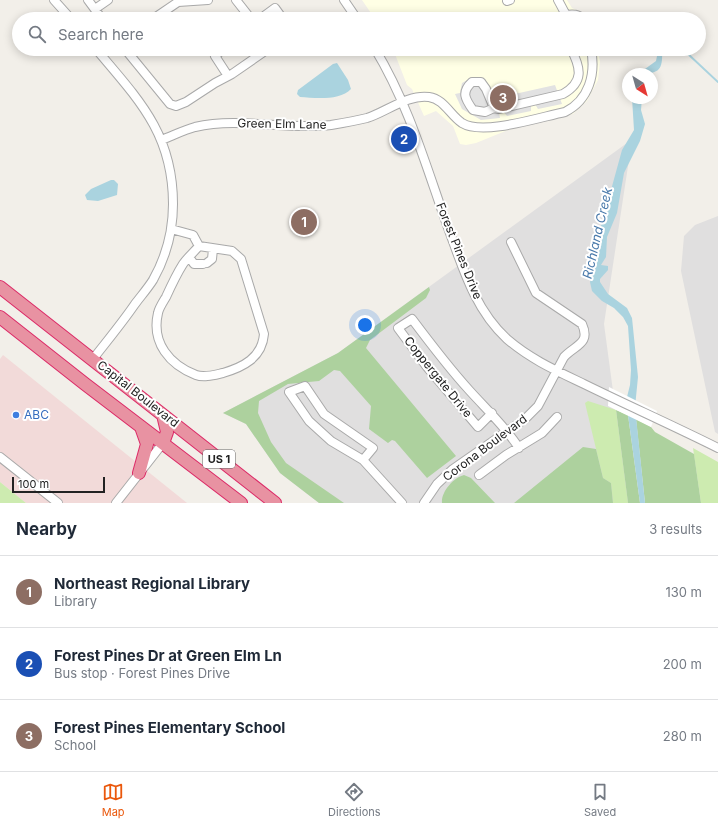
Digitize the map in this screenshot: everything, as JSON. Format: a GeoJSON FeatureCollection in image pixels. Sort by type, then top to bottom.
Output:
{"type":"FeatureCollection","features":[{"type":"Feature","properties":{"kind":"highway","name":"Capital Boulevard"},"geometry":{"type":"LineString","coordinates":[[0,287],[275,503]]}},
{"type":"Feature","properties":{"kind":"highway","name":"Capital Boulevard"},"geometry":{"type":"LineString","coordinates":[[0,317],[241,503]]}},
{"type":"Feature","properties":{"kind":"highway"},"geometry":{"type":"LineString","coordinates":[[163,415],[167,432],[163,443]]}},
{"type":"Feature","properties":{"kind":"highway"},"geometry":{"type":"LineString","coordinates":[[139,473],[147,444],[141,427]]}},
{"type":"Feature","properties":{"kind":"street"},"geometry":{"type":"LineString","coordinates":[[54,0],[65,12]]}},
{"type":"Feature","properties":{"kind":"street"},"geometry":{"type":"LineString","coordinates":[[88,0],[97,12]]}},
{"type":"Feature","properties":{"kind":"street"},"geometry":{"type":"LineString","coordinates":[[95,9],[108,0]]}},
{"type":"Feature","properties":{"kind":"street"},"geometry":{"type":"LineString","coordinates":[[163,12],[178,2],[208,0]]}},
{"type":"Feature","properties":{"kind":"street"},"geometry":{"type":"LineString","coordinates":[[236,0],[245,12]]}},
{"type":"Feature","properties":{"kind":"street"},"geometry":{"type":"LineString","coordinates":[[344,0],[352,12]]}},
{"type":"Feature","properties":{"kind":"street"},"geometry":{"type":"LineString","coordinates":[[558,0],[563,12]]}},
{"type":"Feature","properties":{"kind":"street"},"geometry":{"type":"LineString","coordinates":[[270,12],[275,8],[278,12]]}},
{"type":"Feature","properties":{"kind":"street"},"geometry":{"type":"LineString","coordinates":[[93,359],[153,280],[164,257],[171,228],[173,188],[169,161],[152,122],[134,94],[102,56]]}},
{"type":"Feature","properties":{"kind":"street"},"geometry":{"type":"LineString","coordinates":[[131,56],[170,104],[176,106],[186,102],[258,56]]}},
{"type":"Feature","properties":{"kind":"street"},"geometry":{"type":"LineString","coordinates":[[215,56],[228,76]]}},
{"type":"Feature","properties":{"kind":"street","name":"Forest Pines Drive"},"geometry":{"type":"LineString","coordinates":[[379,56],[402,102],[467,280],[486,314],[505,338],[537,361],[718,448]]}},
{"type":"Feature","properties":{"kind":"street"},"geometry":{"type":"LineString","coordinates":[[494,108],[563,94],[572,89],[578,80],[579,66],[574,56]]}},
{"type":"Feature","properties":{"kind":"street","name":"Green Elm Lane"},"geometry":{"type":"LineString","coordinates":[[161,140],[194,127],[218,123],[331,125],[367,117],[402,102],[417,98],[429,97],[439,100],[462,122],[484,129],[565,112],[574,108],[590,86],[593,74],[592,56]]}},
{"type":"Feature","properties":{"kind":"street"},"geometry":{"type":"LineString","coordinates":[[171,228],[193,235],[199,246],[232,251],[241,259],[264,334],[263,343],[258,352],[240,368],[211,376],[196,375],[168,359],[162,350],[156,325],[158,313],[184,263],[199,246]]}},
{"type":"Feature","properties":{"kind":"street","name":"Corona Boulevard"},"geometry":{"type":"LineString","coordinates":[[424,503],[437,484],[453,469],[525,419],[538,406],[558,371],[564,357],[582,343],[585,331],[582,324],[536,293],[511,242]]}},
{"type":"Feature","properties":{"kind":"street"},"geometry":{"type":"LineString","coordinates":[[189,257],[194,264],[205,264],[212,259],[213,249]]}},
{"type":"Feature","properties":{"kind":"street","name":"Coppergate Drive"},"geometry":{"type":"LineString","coordinates":[[492,413],[478,427],[427,367],[398,328],[412,319],[470,391],[492,413],[508,430],[519,448]]}},
{"type":"Feature","properties":{"kind":"street"},"geometry":{"type":"LineString","coordinates":[[363,460],[373,448],[324,414],[305,386],[289,392],[309,421],[331,441],[363,460],[402,503]]}},
{"type":"Feature","properties":{"kind":"street"},"geometry":{"type":"LineString","coordinates":[[479,475],[506,455],[542,433],[557,417]]}},
{"type":"Feature","properties":{"kind":"street"},"geometry":{"type":"LineString","coordinates":[[116,503],[163,443]]}},
{"type":"Feature","properties":{"kind":"street"},"geometry":{"type":"LineString","coordinates":[[0,457],[58,503]]}},
{"type":"Feature","properties":{"kind":"shaded area"},"geometry":{"type":"Polygon","coordinates":[[[362,0],[567,0],[572,8],[581,12],[370,12],[362,0]]]}},
{"type":"Feature","properties":{"kind":"shaded area"},"geometry":{"type":"Polygon","coordinates":[[[396,56],[599,56],[600,61],[598,80],[587,101],[573,114],[508,130],[476,143],[466,145],[460,144],[453,126],[436,111],[424,116],[412,89],[407,85],[396,56]]]}},
{"type":"Feature","properties":{"kind":"shaded area"},"geometry":{"type":"Polygon","coordinates":[[[471,78],[485,79],[495,101],[497,102],[502,101],[501,97],[555,85],[562,104],[538,109],[535,104],[531,105],[531,111],[507,116],[503,111],[499,113],[500,118],[481,120],[462,109],[455,94],[460,93],[462,83],[471,78]]]}},
{"type":"Feature","properties":{"kind":"shaded area"},"geometry":{"type":"Polygon","coordinates":[[[638,135],[630,153],[604,324],[628,503],[319,503],[280,473],[246,424],[223,413],[338,353],[638,135]]]}},
{"type":"Feature","properties":{"kind":"shaded area"},"geometry":{"type":"Polygon","coordinates":[[[718,216],[718,434],[715,432],[681,271],[684,236],[695,225],[718,216]]]}},
{"type":"Feature","properties":{"kind":"shaded area"},"geometry":{"type":"Polygon","coordinates":[[[3,355],[187,503],[26,503],[0,482],[0,359],[3,355]]]}},
{"type":"Feature","properties":{"kind":"green space"},"geometry":{"type":"Polygon","coordinates":[[[429,287],[430,290],[426,298],[370,340],[366,348],[456,456],[427,478],[395,441],[392,440],[388,443],[369,429],[371,406],[340,371],[334,370],[319,381],[288,384],[259,401],[258,413],[271,442],[286,463],[344,503],[319,503],[280,473],[246,424],[223,413],[338,353],[429,287]]]}},
{"type":"Feature","properties":{"kind":"green space"},"geometry":{"type":"Polygon","coordinates":[[[588,401],[616,410],[628,503],[613,503],[611,483],[603,478],[585,403],[588,401]]]}},
{"type":"Feature","properties":{"kind":"green space"},"geometry":{"type":"Polygon","coordinates":[[[616,410],[628,415],[640,503],[628,503],[616,410]]]}},
{"type":"Feature","properties":{"kind":"green space"},"geometry":{"type":"Polygon","coordinates":[[[636,419],[651,427],[655,432],[694,454],[701,503],[645,503],[636,419]]]}},
{"type":"Feature","properties":{"kind":"green space"},"geometry":{"type":"Polygon","coordinates":[[[583,447],[596,449],[603,478],[611,483],[613,503],[514,503],[583,447]]]}},
{"type":"Feature","properties":{"kind":"green space"},"geometry":{"type":"Polygon","coordinates":[[[693,448],[718,462],[718,503],[701,503],[693,448]]]}},
{"type":"Feature","properties":{"kind":"green space"},"geometry":{"type":"Polygon","coordinates":[[[464,475],[471,478],[495,503],[442,503],[443,494],[448,486],[456,479],[464,475]]]}},
{"type":"Feature","properties":{"kind":"green space"},"geometry":{"type":"Polygon","coordinates":[[[0,482],[26,503],[0,503],[0,482]]]}},
{"type":"Feature","properties":{"kind":"water"},"geometry":{"type":"Polygon","coordinates":[[[657,56],[662,56],[661,66],[658,70],[658,68],[646,68],[656,61],[657,56]]]}},
{"type":"Feature","properties":{"kind":"water"},"geometry":{"type":"Polygon","coordinates":[[[337,63],[348,80],[351,89],[346,93],[327,98],[300,97],[297,94],[298,90],[333,64],[337,63]]]}},
{"type":"Feature","properties":{"kind":"water"},"geometry":{"type":"Polygon","coordinates":[[[632,104],[642,104],[641,110],[645,124],[640,141],[624,173],[617,213],[607,237],[606,257],[601,265],[608,266],[608,270],[600,279],[600,282],[608,294],[627,308],[632,318],[638,377],[635,407],[645,503],[640,503],[626,401],[630,385],[631,370],[628,326],[623,317],[614,308],[602,301],[592,291],[590,282],[599,254],[598,243],[600,228],[608,210],[611,190],[622,150],[634,130],[632,104]]]}},
{"type":"Feature","properties":{"kind":"water"},"geometry":{"type":"Polygon","coordinates":[[[114,180],[118,184],[117,195],[98,201],[87,200],[85,195],[91,189],[114,180]]]}},
{"type":"Feature","properties":{"kind":"pier"},"geometry":{"type":"Polygon","coordinates":[[[609,387],[657,411],[651,427],[608,406],[609,387]]]}},
{"type":"Feature","properties":{"kind":"waterway"},"geometry":{"type":"LineString","coordinates":[[690,56],[718,82]]}},
{"type":"Feature","properties":{"kind":"place","name":"Forest Pines Elementary School"},"geometry":{"type":"Point","coordinates":[503,98]}},
{"type":"Feature","properties":{"kind":"place","name":"Forest Pines Dr at Green Elm Ln"},"geometry":{"type":"Point","coordinates":[404,139]}},
{"type":"Feature","properties":{"kind":"place","name":"Northeast Regional Library"},"geometry":{"type":"Point","coordinates":[304,222]}},
{"type":"Feature","properties":{"kind":"place","name":"ABC"},"geometry":{"type":"Point","coordinates":[16,415]}},
{"type":"Feature","properties":{"kind":"water label","name":"Richland Creek"},"geometry":{"type":"Point","coordinates":[597,233]}}]}
